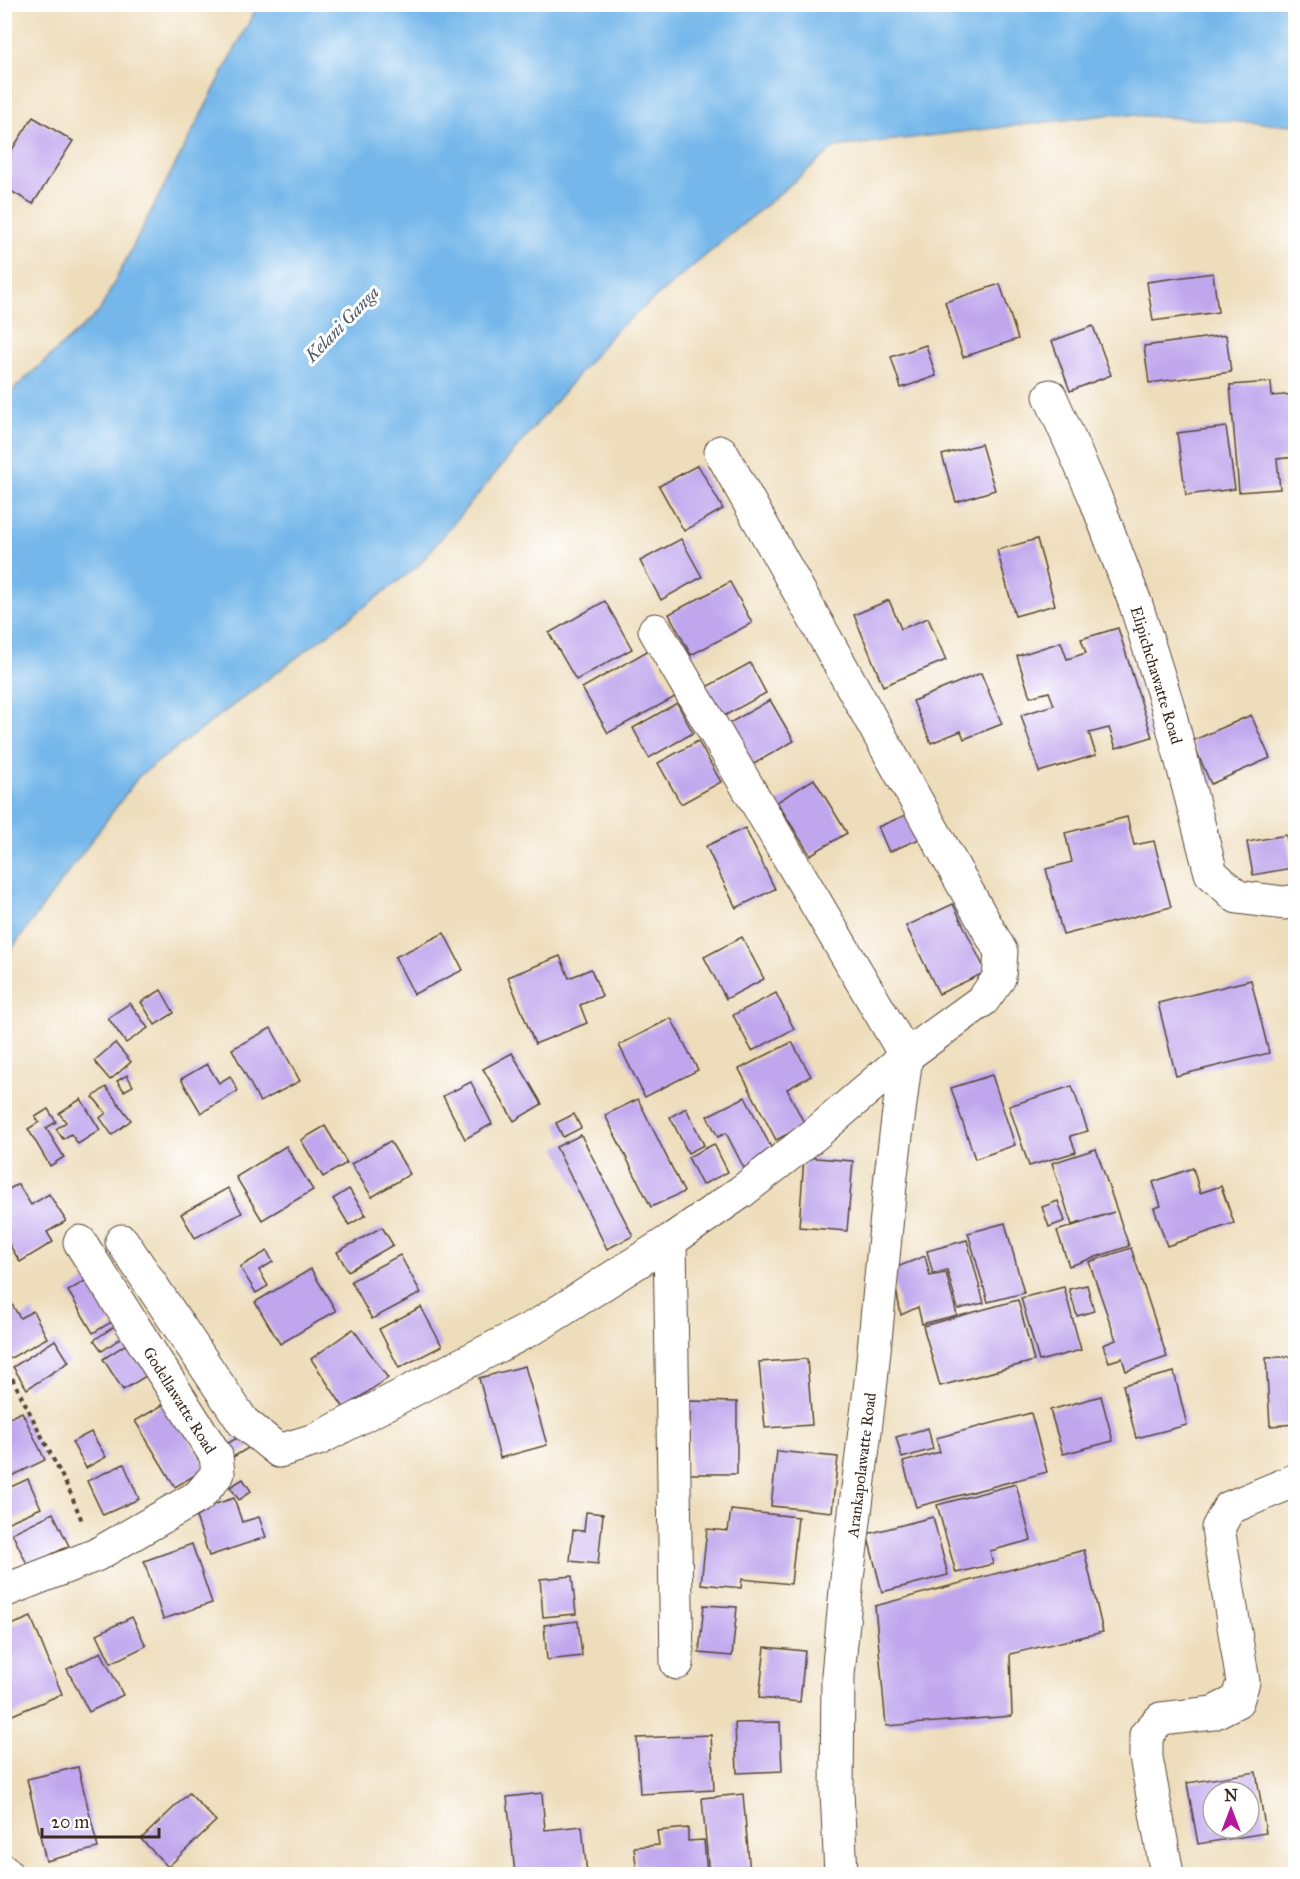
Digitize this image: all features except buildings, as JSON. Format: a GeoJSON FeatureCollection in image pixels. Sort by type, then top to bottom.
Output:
{"type":"FeatureCollection","features":[{"type":"Feature","properties":{"kind":"street","name":"Elipichchawatte Road"},"geometry":{"type":"LineString","coordinates":[[1050,396],[1095,497],[1136,605],[1167,704],[1211,873],[1237,897],[1284,903],[1296,900]]}},
{"type":"Feature","properties":{"kind":"street"},"geometry":{"type":"LineString","coordinates":[[122,1242],[243,1422],[279,1450],[318,1439],[540,1324],[741,1192],[814,1135],[906,1056],[983,1000],[999,978],[1001,952],[721,452]]}},
{"type":"Feature","properties":{"kind":"street"},"geometry":{"type":"LineString","coordinates":[[655,630],[906,1056]]}},
{"type":"Feature","properties":{"kind":"street","name":"Arankapolawatte Road"},"geometry":{"type":"LineString","coordinates":[[841,1875],[837,1792],[838,1675],[891,1175],[906,1056]]}},
{"type":"Feature","properties":{"kind":"street"},"geometry":{"type":"LineString","coordinates":[[669,1241],[677,1663]]}},
{"type":"Feature","properties":{"kind":"street","name":"Godellawatte Road"},"geometry":{"type":"LineString","coordinates":[[4,1591],[96,1555],[199,1496],[218,1473],[216,1456],[80,1242]]}},
{"type":"Feature","properties":{"kind":"street"},"geometry":{"type":"LineString","coordinates":[[1167,1875],[1146,1757],[1146,1735],[1161,1719],[1213,1713],[1237,1701],[1243,1682],[1218,1528],[1229,1508],[1296,1480]]}},
{"type":"Feature","properties":{"kind":"path"},"geometry":{"type":"LineString","coordinates":[[4,1362],[70,1492],[96,1555]]}},
{"type":"Feature","properties":{"kind":"water","name":"Kelani Ganga"},"geometry":{"type":"Polygon","coordinates":[[[258,5],[1295,5],[1295,125],[1114,114],[835,147],[613,333],[417,567],[139,776],[5,958],[5,397],[99,312],[258,5]]]}}]}
